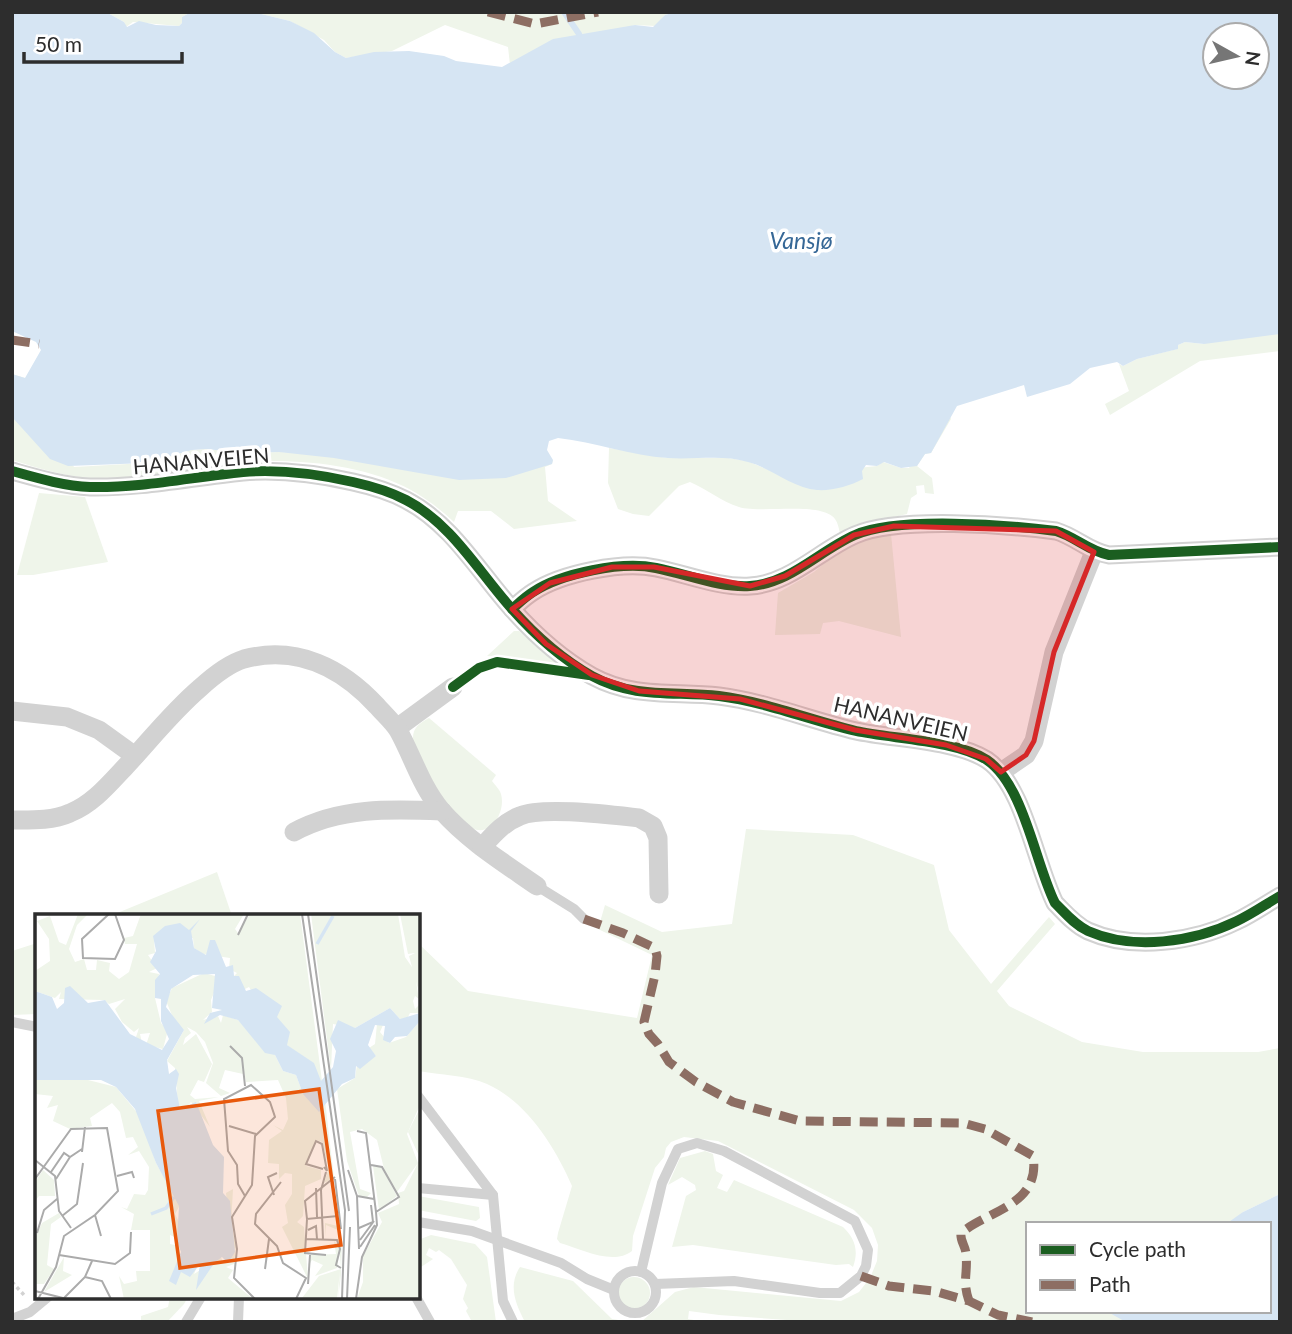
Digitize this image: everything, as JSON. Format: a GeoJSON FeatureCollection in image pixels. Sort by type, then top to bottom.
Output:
{"type":"FeatureCollection","features":[{"type":"Feature","properties":{"kind":"street","name":"HANANVEIEN"},"geometry":{"type":"LineString","coordinates":[[12,471],[88,487],[148,485],[269,471],[330,478],[383,490],[407,500],[440,524],[512,609],[546,644],[600,679],[639,691],[740,699],[855,730],[946,745],[986,759],[1009,782],[1055,903],[1086,931],[1138,942],[1174,940],[1237,921],[1280,896]]}},
{"type":"Feature","properties":{"kind":"street"},"geometry":{"type":"LineString","coordinates":[[512,609],[533,592],[550,583],[612,566],[654,567],[721,583],[750,586],[771,582],[854,535],[894,526],[968,525],[1040,529],[1068,535],[1094,552],[1109,555],[1280,547]]}},
{"type":"Feature","properties":{"kind":"street"},"geometry":{"type":"LineString","coordinates":[[1001,772],[1026,755],[1034,741],[1054,652],[1094,552]]}},
{"type":"Feature","properties":{"kind":"street"},"geometry":{"type":"LineString","coordinates":[[12,820],[42,820],[70,813],[102,792],[178,707],[232,664],[244,659],[298,658],[326,665],[349,680],[369,698],[397,728],[426,789],[442,811],[482,847],[537,886]]}},
{"type":"Feature","properties":{"kind":"street"},"geometry":{"type":"LineString","coordinates":[[397,728],[453,687]]}},
{"type":"Feature","properties":{"kind":"street"},"geometry":{"type":"LineString","coordinates":[[12,711],[67,717],[99,730],[135,756]]}},
{"type":"Feature","properties":{"kind":"street"},"geometry":{"type":"LineString","coordinates":[[294,832],[314,821],[338,815],[387,811],[442,811]]}},
{"type":"Feature","properties":{"kind":"street"},"geometry":{"type":"LineString","coordinates":[[482,847],[500,828],[521,815],[541,811],[639,818],[653,826],[658,838],[659,894]]}},
{"type":"Feature","properties":{"kind":"lane"},"geometry":{"type":"LineString","coordinates":[[537,886],[574,909],[584,919]]}},
{"type":"Feature","properties":{"kind":"lane"},"geometry":{"type":"LineString","coordinates":[[12,1023],[35,1027]]}},
{"type":"Feature","properties":{"kind":"lane"},"geometry":{"type":"LineString","coordinates":[[420,1099],[493,1195],[503,1301],[513,1322]]}},
{"type":"Feature","properties":{"kind":"lane"},"geometry":{"type":"LineString","coordinates":[[641,1272],[662,1183],[678,1149],[697,1143],[724,1152],[855,1221],[868,1250],[866,1266],[861,1276],[840,1293],[820,1293],[734,1281],[655,1284]]}},
{"type":"Feature","properties":{"kind":"lane"},"geometry":{"type":"LineString","coordinates":[[420,1188],[493,1195]]}},
{"type":"Feature","properties":{"kind":"lane"},"geometry":{"type":"LineString","coordinates":[[420,1222],[472,1231],[561,1263],[587,1279],[614,1290]]}},
{"type":"Feature","properties":{"kind":"lane"},"geometry":{"type":"LineString","coordinates":[[641,1272],[647,1274],[655,1284],[655,1298],[647,1309],[634,1313],[621,1308],[617,1303],[615,1284],[623,1274],[641,1272]]}},
{"type":"Feature","properties":{"kind":"lane"},"geometry":{"type":"LineString","coordinates":[[12,1319],[30,1312],[46,1299]]}},
{"type":"Feature","properties":{"kind":"lane"},"geometry":{"type":"LineString","coordinates":[[186,1322],[200,1299]]}},
{"type":"Feature","properties":{"kind":"lane"},"geometry":{"type":"LineString","coordinates":[[238,1322],[239,1299]]}},
{"type":"Feature","properties":{"kind":"lane"},"geometry":{"type":"LineString","coordinates":[[417,1299],[430,1322]]}},
{"type":"Feature","properties":{"kind":"highlighted area"},"geometry":{"type":"Polygon","coordinates":[[[894,526],[1056,531],[1094,552],[1054,652],[1034,741],[1026,755],[1001,772],[986,759],[946,745],[855,730],[740,699],[639,691],[592,675],[546,644],[512,609],[550,583],[612,567],[654,567],[750,586],[785,576],[854,535],[894,526]]]}},
{"type":"Feature","properties":{"kind":"shaded area"},"geometry":{"type":"Polygon","coordinates":[[[106,12],[191,12],[182,17],[179,26],[133,22],[126,27],[124,22],[106,12]]]}},
{"type":"Feature","properties":{"kind":"shaded area"},"geometry":{"type":"Polygon","coordinates":[[[253,12],[675,12],[665,15],[656,26],[635,25],[510,65],[508,47],[445,25],[392,51],[346,58],[335,52],[324,40],[290,21],[253,12]]]}},
{"type":"Feature","properties":{"kind":"shaded area"},"geometry":{"type":"Polygon","coordinates":[[[1280,275],[1280,351],[1200,361],[1110,415],[1105,404],[1129,391],[1119,364],[1123,366],[1137,359],[1177,349],[1178,345],[1185,342],[1204,344],[1280,275]]]}},
{"type":"Feature","properties":{"kind":"shaded area"},"geometry":{"type":"Polygon","coordinates":[[[12,374],[25,378],[74,467],[146,463],[192,450],[206,449],[243,453],[553,460],[552,464],[545,467],[548,501],[577,521],[514,529],[491,511],[458,511],[454,522],[423,497],[390,480],[317,463],[241,462],[154,475],[106,478],[80,477],[51,471],[12,460],[12,374]]]}},
{"type":"Feature","properties":{"kind":"shaded area"},"geometry":{"type":"Polygon","coordinates":[[[948,412],[951,419],[931,453],[925,454],[917,466],[932,478],[934,494],[925,493],[924,485],[916,486],[917,494],[911,498],[907,514],[859,525],[840,534],[835,519],[828,514],[805,509],[739,507],[690,482],[679,486],[649,516],[633,514],[618,509],[608,483],[609,448],[667,458],[728,458],[747,461],[783,476],[877,466],[883,462],[909,468],[948,412]]]}},
{"type":"Feature","properties":{"kind":"shaded area"},"geometry":{"type":"Polygon","coordinates":[[[39,493],[85,497],[108,562],[33,575],[17,575],[39,493]]]}},
{"type":"Feature","properties":{"kind":"shaded area"},"geometry":{"type":"Polygon","coordinates":[[[891,534],[901,637],[839,621],[823,623],[820,634],[775,635],[778,593],[814,572],[846,545],[891,534]]]}},
{"type":"Feature","properties":{"kind":"shaded area"},"geometry":{"type":"Polygon","coordinates":[[[514,631],[519,631],[564,667],[558,669],[515,658],[487,656],[514,631]]]}},
{"type":"Feature","properties":{"kind":"shaded area"},"geometry":{"type":"Polygon","coordinates":[[[429,718],[496,775],[492,781],[499,789],[502,801],[499,815],[491,826],[479,830],[468,826],[439,796],[413,743],[416,728],[429,718]]]}},
{"type":"Feature","properties":{"kind":"shaded area"},"geometry":{"type":"Polygon","coordinates":[[[746,829],[853,835],[934,865],[949,930],[991,984],[1049,917],[1055,924],[997,991],[1009,1006],[1082,1042],[1143,1052],[1258,1052],[1280,1048],[1280,1194],[1243,1212],[1238,1222],[1026,1222],[1026,1313],[1207,1313],[1208,1322],[788,1322],[689,1311],[688,1319],[706,1322],[641,1322],[675,1292],[694,1287],[841,1301],[859,1292],[870,1278],[877,1261],[878,1245],[872,1228],[854,1210],[718,1141],[684,1137],[671,1142],[655,1168],[633,1236],[632,1251],[616,1257],[606,1257],[560,1243],[557,1239],[558,1233],[572,1186],[538,1127],[515,1102],[487,1084],[462,1077],[420,1071],[420,945],[468,991],[637,1018],[652,955],[598,929],[605,905],[662,932],[732,924],[746,829]]]}},
{"type":"Feature","properties":{"kind":"shaded area"},"geometry":{"type":"Polygon","coordinates":[[[217,872],[231,914],[115,914],[217,872]]]}},
{"type":"Feature","properties":{"kind":"shaded area"},"geometry":{"type":"Polygon","coordinates":[[[35,944],[35,1014],[12,1015],[12,951],[35,944]]]}},
{"type":"Feature","properties":{"kind":"shaded area"},"geometry":{"type":"Polygon","coordinates":[[[705,1151],[713,1154],[716,1171],[723,1175],[717,1188],[727,1192],[734,1180],[843,1227],[855,1245],[853,1267],[849,1264],[836,1265],[693,1245],[672,1247],[686,1196],[696,1190],[695,1185],[682,1177],[668,1185],[680,1158],[705,1151]]]}},
{"type":"Feature","properties":{"kind":"shaded area"},"geometry":{"type":"Polygon","coordinates":[[[420,1196],[479,1207],[480,1218],[476,1221],[420,1210],[420,1196]]]}},
{"type":"Feature","properties":{"kind":"shaded area"},"geometry":{"type":"Polygon","coordinates":[[[431,1235],[475,1244],[487,1257],[496,1322],[468,1322],[471,1320],[463,1299],[467,1285],[451,1259],[439,1250],[436,1252],[429,1248],[426,1255],[433,1259],[420,1268],[420,1239],[431,1235]]]}},
{"type":"Feature","properties":{"kind":"shaded area"},"geometry":{"type":"Polygon","coordinates":[[[520,1267],[573,1281],[612,1319],[632,1322],[525,1322],[514,1294],[514,1281],[520,1267]]]}},
{"type":"Feature","properties":{"kind":"shaded area"},"geometry":{"type":"Polygon","coordinates":[[[634,1277],[645,1282],[650,1293],[645,1304],[634,1309],[623,1304],[618,1293],[623,1282],[634,1277]]]}},
{"type":"Feature","properties":{"kind":"shaded area"},"geometry":{"type":"Polygon","coordinates":[[[170,1299],[187,1299],[167,1322],[133,1322],[141,1320],[141,1316],[168,1307],[170,1299]]]}},
{"type":"Feature","properties":{"kind":"water","name":"Vansjø"},"geometry":{"type":"Polygon","coordinates":[[[12,12],[106,12],[124,22],[127,27],[139,21],[179,26],[182,17],[191,12],[253,12],[290,21],[314,33],[346,58],[374,52],[409,51],[502,67],[553,39],[635,25],[653,27],[665,15],[675,12],[1280,12],[1280,334],[1204,344],[1185,342],[1178,345],[1178,349],[1137,359],[1123,366],[1117,362],[1090,368],[1070,384],[1027,397],[1024,385],[957,406],[931,453],[925,454],[917,466],[901,468],[884,462],[877,466],[866,465],[862,471],[863,479],[841,488],[808,488],[757,465],[738,460],[654,457],[558,438],[549,441],[547,450],[553,460],[552,464],[506,478],[459,480],[334,458],[279,452],[243,453],[206,449],[192,450],[146,463],[68,466],[50,459],[12,417],[12,374],[25,378],[41,350],[36,342],[12,331],[12,12]]]}},
{"type":"Feature","properties":{"kind":"water"},"geometry":{"type":"Polygon","coordinates":[[[1280,1194],[1280,1322],[1126,1322],[1110,1313],[1271,1313],[1271,1222],[1229,1222],[1280,1194]]]}},
{"type":"Feature","properties":{"kind":"waterway"},"geometry":{"type":"LineString","coordinates":[[564,12],[579,34]]}},
{"type":"Feature","properties":{"kind":"marked path"},"geometry":{"type":"LineString","coordinates":[[488,12],[535,24],[598,12]]}},
{"type":"Feature","properties":{"kind":"marked path"},"geometry":{"type":"LineString","coordinates":[[12,340],[39,344]]}},
{"type":"Feature","properties":{"kind":"marked path"},"geometry":{"type":"LineString","coordinates":[[584,919],[655,948],[655,975],[644,1022],[649,1034],[669,1062],[696,1082],[733,1102],[800,1121],[963,1123],[985,1129],[1033,1156],[1033,1172],[1029,1185],[1021,1196],[961,1233],[966,1252],[969,1301]]}},
{"type":"Feature","properties":{"kind":"marked path"},"geometry":{"type":"LineString","coordinates":[[861,1276],[889,1286],[934,1291],[969,1301],[998,1315],[1032,1322]]}},
{"type":"Feature","properties":{"kind":"cycle path"},"geometry":{"type":"LineString","coordinates":[[12,471],[60,483],[90,487],[148,484],[243,472],[285,472],[326,477],[380,489],[406,500],[437,522],[464,549],[512,609],[540,637],[592,676],[639,691],[736,699],[856,731],[959,748],[987,760],[1000,772],[1020,806],[1055,903],[1074,922],[1088,931],[1124,941],[1183,939],[1237,921],[1280,896]]}},
{"type":"Feature","properties":{"kind":"cycle path"},"geometry":{"type":"LineString","coordinates":[[512,609],[530,594],[560,579],[593,570],[627,566],[656,568],[727,585],[765,584],[792,573],[855,535],[898,526],[954,524],[1056,531],[1109,555],[1280,547]]}},
{"type":"Feature","properties":{"kind":"cycle path"},"geometry":{"type":"LineString","coordinates":[[453,687],[479,668],[497,662],[589,675]]}}]}
